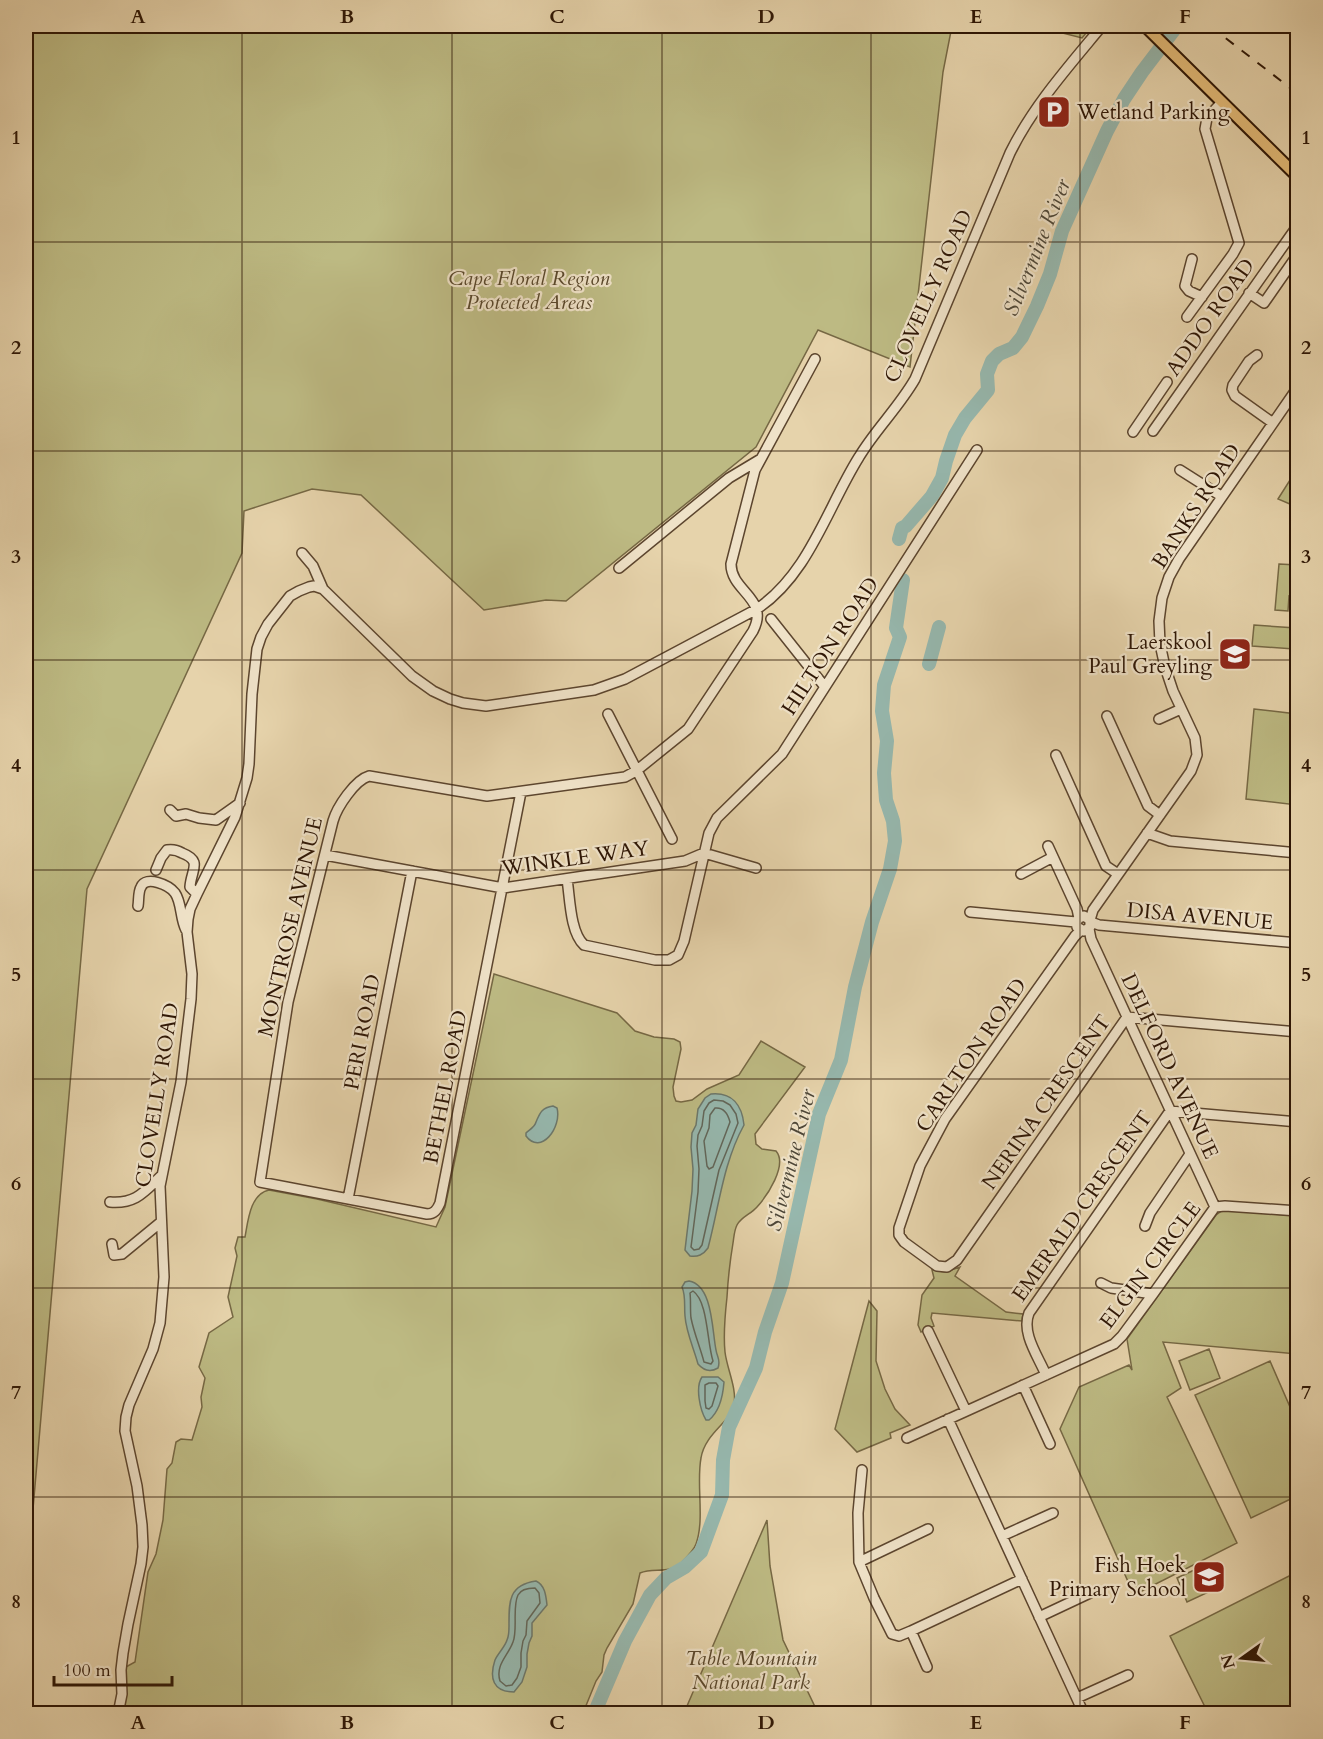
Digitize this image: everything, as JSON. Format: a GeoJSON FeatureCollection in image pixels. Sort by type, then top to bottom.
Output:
{"type":"FeatureCollection","features":[{"type":"Feature","properties":{"kind":"main road"},"geometry":{"type":"LineString","coordinates":[[1145,26],[1298,177]]}},
{"type":"Feature","properties":{"kind":"street","name":"CLOVELLY ROAD"},"geometry":{"type":"LineString","coordinates":[[118,1713],[122,1694],[123,1653],[143,1547],[137,1486],[125,1431],[126,1417],[153,1349],[160,1323],[164,1277],[159,1200],[181,1082],[191,999],[192,974],[187,932],[190,909],[235,817],[247,778],[256,650],[268,624],[290,596],[309,587],[323,589],[419,681],[450,699],[486,706],[594,690],[625,679],[757,609],[777,593],[805,558],[858,458],[911,386],[926,357],[1020,133],[1041,102],[1102,26]]}},
{"type":"Feature","properties":{"kind":"street"},"geometry":{"type":"LineString","coordinates":[[1187,317],[1233,254],[1239,240],[1205,129],[1207,118],[1222,102]]}},
{"type":"Feature","properties":{"kind":"street","name":"ADDO ROAD"},"geometry":{"type":"LineString","coordinates":[[1153,431],[1298,225]]}},
{"type":"Feature","properties":{"kind":"street"},"geometry":{"type":"LineString","coordinates":[[1249,293],[1264,303],[1298,254]]}},
{"type":"Feature","properties":{"kind":"street"},"geometry":{"type":"LineString","coordinates":[[1192,259],[1185,286],[1189,291],[1202,297]]}},
{"type":"Feature","properties":{"kind":"street"},"geometry":{"type":"LineString","coordinates":[[1257,355],[1250,361],[1232,390],[1235,396],[1273,423]]}},
{"type":"Feature","properties":{"kind":"street"},"geometry":{"type":"LineString","coordinates":[[757,609],[752,599],[734,578],[730,567],[754,472],[815,359]]}},
{"type":"Feature","properties":{"kind":"street"},"geometry":{"type":"LineString","coordinates":[[1133,432],[1167,382]]}},
{"type":"Feature","properties":{"kind":"street","name":"BANKS ROAD"},"geometry":{"type":"LineString","coordinates":[[1173,691],[1160,644],[1159,621],[1162,598],[1169,577],[1179,558],[1221,496],[1273,423],[1294,399],[1298,387]]}},
{"type":"Feature","properties":{"kind":"street"},"geometry":{"type":"LineString","coordinates":[[1148,410],[1161,420]]}},
{"type":"Feature","properties":{"kind":"street","name":"HILTON ROAD"},"geometry":{"type":"LineString","coordinates":[[567,879],[575,932],[584,945],[655,960],[675,957],[682,949],[709,833],[717,818],[780,757],[977,450]]}},
{"type":"Feature","properties":{"kind":"street"},"geometry":{"type":"LineString","coordinates":[[619,568],[729,478],[759,460]]}},
{"type":"Feature","properties":{"kind":"street"},"geometry":{"type":"LineString","coordinates":[[1180,470],[1221,496]]}},
{"type":"Feature","properties":{"kind":"street"},"geometry":{"type":"LineString","coordinates":[[302,553],[313,566],[323,589]]}},
{"type":"Feature","properties":{"kind":"street","name":"MONTROSE AVENUE"},"geometry":{"type":"LineString","coordinates":[[260,1182],[286,1011],[338,807],[365,777],[480,796],[627,776],[691,725],[753,631],[758,620],[757,609]]}},
{"type":"Feature","properties":{"kind":"street"},"geometry":{"type":"LineString","coordinates":[[771,619],[825,687]]}},
{"type":"Feature","properties":{"kind":"street","name":"CARLTON ROAD"},"geometry":{"type":"LineString","coordinates":[[957,1260],[947,1267],[937,1266],[904,1242],[899,1235],[899,1228],[916,1175],[949,1112],[1191,771],[1197,755],[1195,738],[1173,691]]}},
{"type":"Feature","properties":{"kind":"street"},"geometry":{"type":"LineString","coordinates":[[1159,719],[1181,709]]}},
{"type":"Feature","properties":{"kind":"street"},"geometry":{"type":"LineString","coordinates":[[608,714],[672,838]]}},
{"type":"Feature","properties":{"kind":"street"},"geometry":{"type":"LineString","coordinates":[[1107,716],[1148,806],[1160,815]]}},
{"type":"Feature","properties":{"kind":"street"},"geometry":{"type":"LineString","coordinates":[[1056,755],[1106,866],[1118,874]]}},
{"type":"Feature","properties":{"kind":"street","name":"BETHEL ROAD"},"geometry":{"type":"LineString","coordinates":[[260,1182],[426,1214],[433,1213],[437,1209],[521,792]]}},
{"type":"Feature","properties":{"kind":"street"},"geometry":{"type":"LineString","coordinates":[[170,810],[176,816],[186,814],[216,820],[240,803]]}},
{"type":"Feature","properties":{"kind":"street"},"geometry":{"type":"LineString","coordinates":[[1148,833],[1170,842],[1298,853]]}},
{"type":"Feature","properties":{"kind":"street","name":"DELFORD AVENUE"},"geometry":{"type":"LineString","coordinates":[[1048,846],[1215,1207]]}},
{"type":"Feature","properties":{"kind":"street"},"geometry":{"type":"LineString","coordinates":[[156,870],[167,850],[177,850],[192,857],[195,866],[190,887],[196,894]]}},
{"type":"Feature","properties":{"kind":"street"},"geometry":{"type":"LineString","coordinates":[[704,853],[756,868]]}},
{"type":"Feature","properties":{"kind":"street","name":"WINKLE WAY"},"geometry":{"type":"LineString","coordinates":[[325,855],[503,888],[685,861],[704,853]]}},
{"type":"Feature","properties":{"kind":"street"},"geometry":{"type":"LineString","coordinates":[[1021,874],[1053,857]]}},
{"type":"Feature","properties":{"kind":"street","name":"PERI ROAD"},"geometry":{"type":"LineString","coordinates":[[348,1199],[412,871]]}},
{"type":"Feature","properties":{"kind":"street"},"geometry":{"type":"LineString","coordinates":[[138,906],[140,887],[144,883],[155,882],[168,887],[175,893],[187,932]]}},
{"type":"Feature","properties":{"kind":"street","name":"DISA AVENUE"},"geometry":{"type":"LineString","coordinates":[[969,912],[1298,943]]}},
{"type":"Feature","properties":{"kind":"street","name":"NERINA CRESCENT"},"geometry":{"type":"LineString","coordinates":[[957,1260],[1127,1017],[1298,1032]]}},
{"type":"Feature","properties":{"kind":"street","name":"EMERALD CRESCENT"},"geometry":{"type":"LineString","coordinates":[[1046,1375],[1027,1332],[1026,1322],[1029,1313],[1170,1111],[1298,1122]]}},
{"type":"Feature","properties":{"kind":"street"},"geometry":{"type":"LineString","coordinates":[[1145,1227],[1150,1213],[1190,1154]]}},
{"type":"Feature","properties":{"kind":"street"},"geometry":{"type":"LineString","coordinates":[[110,1202],[128,1202],[140,1196],[162,1175]]}},
{"type":"Feature","properties":{"kind":"street","name":"ELGIN CIRCLE"},"geometry":{"type":"LineString","coordinates":[[906,1438],[1114,1344],[1215,1207],[1298,1211]]}},
{"type":"Feature","properties":{"kind":"street"},"geometry":{"type":"LineString","coordinates":[[112,1244],[114,1255],[122,1254],[161,1222]]}},
{"type":"Feature","properties":{"kind":"street"},"geometry":{"type":"LineString","coordinates":[[1101,1283],[1111,1288],[1153,1294]]}},
{"type":"Feature","properties":{"kind":"street"},"geometry":{"type":"LineString","coordinates":[[928,1331],[966,1411]]}},
{"type":"Feature","properties":{"kind":"street"},"geometry":{"type":"LineString","coordinates":[[1023,1385],[1050,1444]]}},
{"type":"Feature","properties":{"kind":"street"},"geometry":{"type":"LineString","coordinates":[[948,1419],[1084,1713]]}},
{"type":"Feature","properties":{"kind":"street"},"geometry":{"type":"LineString","coordinates":[[862,1470],[858,1513],[859,1562],[892,1634],[899,1636],[911,1631],[1022,1579]]}},
{"type":"Feature","properties":{"kind":"street"},"geometry":{"type":"LineString","coordinates":[[1002,1536],[1053,1513]]}},
{"type":"Feature","properties":{"kind":"street"},"geometry":{"type":"LineString","coordinates":[[859,1562],[928,1529]]}},
{"type":"Feature","properties":{"kind":"street"},"geometry":{"type":"LineString","coordinates":[[1040,1617],[1090,1593]]}},
{"type":"Feature","properties":{"kind":"street"},"geometry":{"type":"LineString","coordinates":[[911,1631],[927,1667]]}},
{"type":"Feature","properties":{"kind":"street"},"geometry":{"type":"LineString","coordinates":[[1077,1698],[1128,1675]]}},
{"type":"Feature","properties":{"kind":"green space","name":"Cape Floral Region Protected Areas"},"geometry":{"type":"Polygon","coordinates":[[[26,26],[952,26],[943,72],[910,367],[818,330],[756,447],[566,601],[546,600],[484,610],[361,495],[312,489],[244,511],[242,553],[87,889],[26,1589],[26,26]]]}},
{"type":"Feature","properties":{"kind":"green space"},"geometry":{"type":"Polygon","coordinates":[[[1035,26],[1092,26],[1082,38],[1035,26]]]}},
{"type":"Feature","properties":{"kind":"green space"},"geometry":{"type":"Polygon","coordinates":[[[1290,480],[1297,484],[1297,507],[1278,499],[1290,480]]]}},
{"type":"Feature","properties":{"kind":"green space"},"geometry":{"type":"Polygon","coordinates":[[[1279,564],[1297,565],[1297,594],[1295,597],[1289,596],[1288,611],[1275,610],[1279,564]]]}},
{"type":"Feature","properties":{"kind":"green space"},"geometry":{"type":"Polygon","coordinates":[[[1254,625],[1296,628],[1294,649],[1252,646],[1254,625]]]}},
{"type":"Feature","properties":{"kind":"green space"},"geometry":{"type":"Polygon","coordinates":[[[1254,709],[1297,714],[1297,805],[1246,799],[1254,709]]]}},
{"type":"Feature","properties":{"kind":"green space"},"geometry":{"type":"Polygon","coordinates":[[[494,974],[617,1013],[635,1031],[680,1042],[681,1049],[673,1087],[676,1101],[692,1100],[707,1089],[739,1075],[761,1041],[805,1067],[755,1134],[756,1144],[762,1149],[776,1151],[780,1164],[775,1180],[766,1196],[736,1227],[724,1338],[735,1399],[732,1411],[703,1449],[699,1479],[700,1524],[695,1546],[677,1566],[667,1570],[640,1573],[633,1604],[607,1648],[602,1672],[583,1713],[121,1714],[124,1668],[135,1662],[148,1572],[156,1554],[163,1520],[167,1469],[172,1463],[176,1442],[181,1439],[192,1440],[202,1407],[201,1397],[205,1378],[199,1367],[209,1333],[233,1317],[228,1297],[237,1256],[235,1248],[238,1237],[245,1237],[254,1202],[269,1190],[436,1227],[445,1207],[494,974]]]}},
{"type":"Feature","properties":{"kind":"green space"},"geometry":{"type":"Polygon","coordinates":[[[1223,1210],[1297,1216],[1297,1354],[1163,1342],[1181,1388],[1167,1397],[1237,1543],[1134,1595],[1060,1429],[1079,1387],[1129,1365],[1132,1370],[1127,1339],[1216,1215],[1223,1210]]]}},
{"type":"Feature","properties":{"kind":"green space"},"geometry":{"type":"Polygon","coordinates":[[[960,1267],[955,1276],[1006,1312],[1023,1314],[1022,1321],[932,1313],[934,1326],[921,1332],[918,1325],[922,1295],[934,1278],[932,1270],[945,1272],[960,1267]]]}},
{"type":"Feature","properties":{"kind":"green space"},"geometry":{"type":"Polygon","coordinates":[[[869,1301],[877,1311],[876,1361],[885,1389],[895,1409],[910,1425],[890,1433],[891,1438],[857,1452],[835,1429],[869,1301]]]}},
{"type":"Feature","properties":{"kind":"green space"},"geometry":{"type":"Polygon","coordinates":[[[1209,1349],[1220,1378],[1190,1390],[1179,1361],[1209,1349]]]}},
{"type":"Feature","properties":{"kind":"green space"},"geometry":{"type":"Polygon","coordinates":[[[1270,1361],[1297,1423],[1297,1496],[1251,1518],[1195,1395],[1270,1361]]]}},
{"type":"Feature","properties":{"kind":"green space","name":"Table Mountain National Park"},"geometry":{"type":"Polygon","coordinates":[[[767,1520],[770,1566],[783,1640],[818,1713],[684,1713],[767,1520]]]}},
{"type":"Feature","properties":{"kind":"green space"},"geometry":{"type":"Polygon","coordinates":[[[1203,1566],[1205,1569],[1209,1567],[1211,1573],[1206,1575],[1213,1590],[1187,1602],[1177,1578],[1203,1566]]]}},
{"type":"Feature","properties":{"kind":"green space"},"geometry":{"type":"Polygon","coordinates":[[[1297,1572],[1297,1711],[1292,1714],[1208,1713],[1170,1636],[1297,1572]]]}},
{"type":"Feature","properties":{"kind":"water"},"geometry":{"type":"Polygon","coordinates":[[[711,1094],[725,1095],[735,1101],[741,1111],[744,1125],[726,1170],[708,1248],[700,1255],[690,1256],[685,1250],[692,1191],[692,1133],[696,1125],[698,1109],[705,1098],[711,1094]]]}},
{"type":"Feature","properties":{"kind":"water"},"geometry":{"type":"Polygon","coordinates":[[[553,1106],[557,1108],[558,1115],[549,1137],[538,1143],[532,1141],[526,1133],[534,1125],[541,1111],[553,1106]]]}},
{"type":"Feature","properties":{"kind":"water"},"geometry":{"type":"Polygon","coordinates":[[[685,1282],[697,1284],[703,1291],[710,1310],[719,1363],[718,1368],[713,1370],[705,1369],[698,1364],[688,1334],[682,1287],[685,1282]]]}},
{"type":"Feature","properties":{"kind":"water"},"geometry":{"type":"Polygon","coordinates":[[[702,1377],[718,1377],[724,1382],[720,1403],[709,1420],[706,1420],[700,1405],[699,1387],[702,1377]]]}},
{"type":"Feature","properties":{"kind":"water"},"geometry":{"type":"Polygon","coordinates":[[[536,1581],[543,1588],[547,1605],[532,1623],[527,1667],[522,1682],[514,1692],[501,1690],[494,1683],[492,1673],[495,1660],[508,1637],[510,1602],[520,1586],[536,1581]]]}},
{"type":"Feature","properties":{"kind":"waterway","name":"Silvermine River"},"geometry":{"type":"LineString","coordinates":[[899,539],[902,528],[932,496],[942,478],[955,435],[965,418],[988,390],[987,374],[992,361],[999,354],[1013,348],[1022,337],[1050,274],[1062,231],[1107,131],[1124,99],[1177,26]]}},
{"type":"Feature","properties":{"kind":"waterway","name":"Silvermine River"},"geometry":{"type":"LineString","coordinates":[[594,1714],[625,1641],[650,1595],[666,1578],[685,1567],[701,1552],[722,1495],[723,1460],[729,1427],[756,1368],[765,1332],[782,1283],[819,1114],[841,1060],[855,987],[872,922],[890,869],[895,841],[893,821],[886,800],[884,773],[887,741],[882,711],[884,685],[900,637],[896,628],[903,580]]}},
{"type":"Feature","properties":{"kind":"waterway"},"geometry":{"type":"LineString","coordinates":[[929,664],[939,627]]}},
{"type":"Feature","properties":{"kind":"railway"},"geometry":{"type":"LineString","coordinates":[[1210,26],[1298,94]]}},
{"type":"Feature","properties":{"kind":"place","name":"Wetland Parking"},"geometry":{"type":"Point","coordinates":[1054,112]}},
{"type":"Feature","properties":{"kind":"place","name":"Laerskool Paul Greyling"},"geometry":{"type":"Point","coordinates":[1235,654]}},
{"type":"Feature","properties":{"kind":"place","name":"Fish Hoek Primary School"},"geometry":{"type":"Point","coordinates":[1209,1577]}}]}
